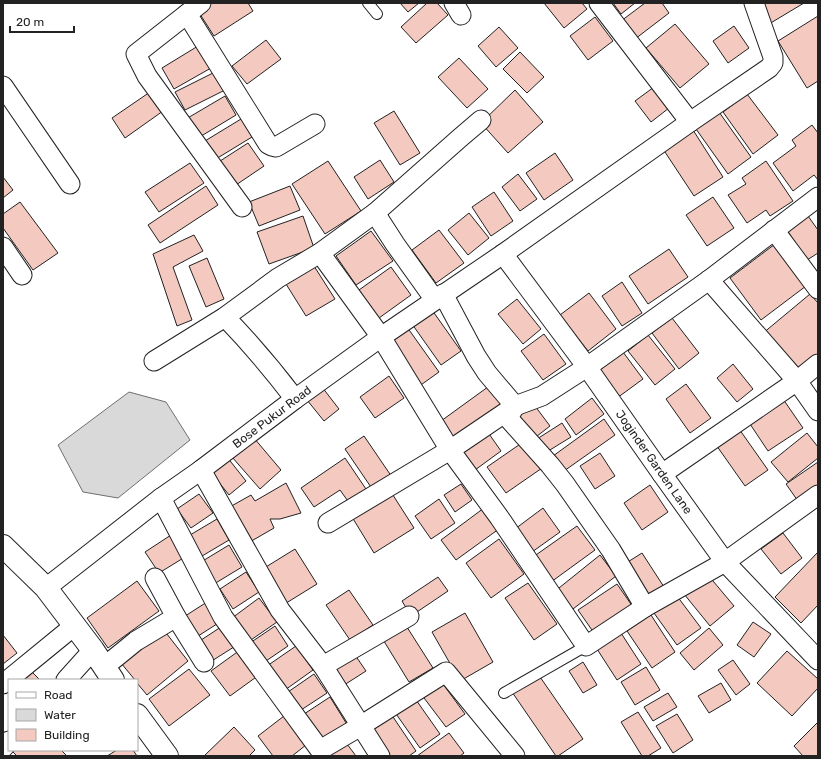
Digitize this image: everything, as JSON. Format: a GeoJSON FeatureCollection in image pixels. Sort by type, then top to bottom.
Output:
{"type":"FeatureCollection","features":[{"type":"Feature","properties":{"kind":"street"},"geometry":{"type":"LineString","coordinates":[[600,3],[690,122]]}},
{"type":"Feature","properties":{"kind":"street","name":"Bose Pukur Road"},"geometry":{"type":"LineString","coordinates":[[46,588],[161,498],[381,337],[503,254],[769,68],[773,63],[773,57],[754,3]]}},
{"type":"Feature","properties":{"kind":"street"},"geometry":{"type":"LineString","coordinates":[[242,207],[148,76],[136,54],[194,9],[268,144],[276,147],[316,124]]}},
{"type":"Feature","properties":{"kind":"street"},"geometry":{"type":"LineString","coordinates":[[3,86],[70,184]]}},
{"type":"Feature","properties":{"kind":"street"},"geometry":{"type":"LineString","coordinates":[[154,361],[225,317],[278,278],[320,253],[376,213],[481,120]]}},
{"type":"Feature","properties":{"kind":"street"},"geometry":{"type":"LineString","coordinates":[[328,523],[450,450],[515,406],[542,396],[587,367],[709,280],[818,197]]}},
{"type":"Feature","properties":{"kind":"street"},"geometry":{"type":"LineString","coordinates":[[376,213],[395,244],[439,297],[487,373],[515,406]]}},
{"type":"Feature","properties":{"kind":"street"},"geometry":{"type":"LineString","coordinates":[[774,230],[818,289]]}},
{"type":"Feature","properties":{"kind":"street"},"geometry":{"type":"LineString","coordinates":[[3,247],[22,275]]}},
{"type":"Feature","properties":{"kind":"street"},"geometry":{"type":"LineString","coordinates":[[320,253],[381,337],[450,450],[499,517],[586,646],[645,607],[725,562],[818,495]]}},
{"type":"Feature","properties":{"kind":"street","name":"Joginder Garden Lane"},"geometry":{"type":"LineString","coordinates":[[503,254],[587,367],[725,562],[818,660]]}},
{"type":"Feature","properties":{"kind":"street"},"geometry":{"type":"LineString","coordinates":[[709,280],[797,382],[818,411]]}},
{"type":"Feature","properties":{"kind":"street"},"geometry":{"type":"LineString","coordinates":[[225,317],[252,345],[295,399]]}},
{"type":"Feature","properties":{"kind":"street"},"geometry":{"type":"LineString","coordinates":[[662,474],[797,382],[818,364]]}},
{"type":"Feature","properties":{"kind":"street"},"geometry":{"type":"LineString","coordinates":[[515,406],[508,418],[565,484],[611,550],[645,607]]}},
{"type":"Feature","properties":{"kind":"street"},"geometry":{"type":"LineString","coordinates":[[201,470],[280,610],[323,666],[380,756]]}},
{"type":"Feature","properties":{"kind":"street"},"geometry":{"type":"LineString","coordinates":[[161,498],[223,617],[317,753],[446,672],[516,756]]}},
{"type":"Feature","properties":{"kind":"street"},"geometry":{"type":"LineString","coordinates":[[3,546],[46,588],[103,666]]}},
{"type":"Feature","properties":{"kind":"street"},"geometry":{"type":"LineString","coordinates":[[155,578],[176,617],[204,662]]}},
{"type":"Feature","properties":{"kind":"street"},"geometry":{"type":"LineString","coordinates":[[323,666],[409,616]]}},
{"type":"Feature","properties":{"kind":"street"},"geometry":{"type":"LineString","coordinates":[[69,679],[103,666],[136,641],[176,617]]}},
{"type":"Feature","properties":{"kind":"street"},"geometry":{"type":"LineString","coordinates":[[9,679],[74,626]]}},
{"type":"Feature","properties":{"kind":"street"},"geometry":{"type":"LineString","coordinates":[[138,716],[166,756]]}},
{"type":"Feature","properties":{"kind":"lane"},"geometry":{"type":"LineString","coordinates":[[368,3],[377,14]]}},
{"type":"Feature","properties":{"kind":"lane"},"geometry":{"type":"LineString","coordinates":[[504,693],[586,646]]}},
{"type":"Feature","properties":{"kind":"water"},"geometry":{"type":"Polygon","coordinates":[[[129,392],[166,402],[190,440],[118,498],[83,492],[58,445],[129,392]]]}},
{"type":"Feature","properties":{"kind":"building"},"geometry":{"type":"Polygon","coordinates":[[[210,3],[248,3],[253,11],[214,36],[198,11],[210,3]]]}},
{"type":"Feature","properties":{"kind":"building"},"geometry":{"type":"Polygon","coordinates":[[[400,3],[419,3],[408,12],[400,3]]]}},
{"type":"Feature","properties":{"kind":"building"},"geometry":{"type":"Polygon","coordinates":[[[427,3],[437,3],[448,15],[416,43],[401,27],[427,3]]]}},
{"type":"Feature","properties":{"kind":"building"},"geometry":{"type":"Polygon","coordinates":[[[544,3],[582,3],[587,9],[564,28],[544,3]]]}},
{"type":"Feature","properties":{"kind":"building"},"geometry":{"type":"Polygon","coordinates":[[[613,3],[635,3],[621,14],[613,3]]]}},
{"type":"Feature","properties":{"kind":"building"},"geometry":{"type":"Polygon","coordinates":[[[645,3],[662,3],[669,13],[635,39],[621,21],[645,3]]]}},
{"type":"Feature","properties":{"kind":"building"},"geometry":{"type":"Polygon","coordinates":[[[759,3],[804,3],[769,24],[759,3]]]}},
{"type":"Feature","properties":{"kind":"building"},"geometry":{"type":"Polygon","coordinates":[[[818,16],[818,81],[807,88],[778,41],[818,16]]]}},
{"type":"Feature","properties":{"kind":"building"},"geometry":{"type":"Polygon","coordinates":[[[595,17],[613,41],[588,60],[570,36],[595,17]]]}},
{"type":"Feature","properties":{"kind":"building"},"geometry":{"type":"Polygon","coordinates":[[[675,24],[709,64],[680,88],[646,48],[675,24]]]}},
{"type":"Feature","properties":{"kind":"building"},"geometry":{"type":"Polygon","coordinates":[[[734,26],[749,48],[728,63],[713,41],[734,26]]]}},
{"type":"Feature","properties":{"kind":"building"},"geometry":{"type":"Polygon","coordinates":[[[499,27],[518,48],[496,67],[478,46],[499,27]]]}},
{"type":"Feature","properties":{"kind":"building"},"geometry":{"type":"Polygon","coordinates":[[[266,40],[281,59],[247,84],[232,66],[266,40]]]}},
{"type":"Feature","properties":{"kind":"building"},"geometry":{"type":"Polygon","coordinates":[[[198,46],[211,68],[174,89],[162,68],[198,46]]]}},
{"type":"Feature","properties":{"kind":"building"},"geometry":{"type":"Polygon","coordinates":[[[520,52],[544,77],[527,93],[503,69],[520,52]]]}},
{"type":"Feature","properties":{"kind":"building"},"geometry":{"type":"Polygon","coordinates":[[[459,58],[488,89],[467,108],[438,77],[459,58]]]}},
{"type":"Feature","properties":{"kind":"building"},"geometry":{"type":"Polygon","coordinates":[[[215,72],[225,90],[185,110],[175,92],[215,72]]]}},
{"type":"Feature","properties":{"kind":"building"},"geometry":{"type":"Polygon","coordinates":[[[654,87],[669,108],[651,122],[635,101],[654,87]]]}},
{"type":"Feature","properties":{"kind":"building"},"geometry":{"type":"Polygon","coordinates":[[[515,90],[543,122],[508,153],[481,123],[515,90]]]}},
{"type":"Feature","properties":{"kind":"building"},"geometry":{"type":"Polygon","coordinates":[[[150,92],[163,111],[125,138],[112,118],[150,92]]]}},
{"type":"Feature","properties":{"kind":"building"},"geometry":{"type":"Polygon","coordinates":[[[747,94],[778,135],[753,154],[723,112],[747,94]]]}},
{"type":"Feature","properties":{"kind":"building"},"geometry":{"type":"Polygon","coordinates":[[[225,96],[236,115],[198,138],[186,119],[225,96]]]}},
{"type":"Feature","properties":{"kind":"building"},"geometry":{"type":"Polygon","coordinates":[[[394,111],[420,153],[400,165],[374,123],[394,111]]]}},
{"type":"Feature","properties":{"kind":"building"},"geometry":{"type":"Polygon","coordinates":[[[719,112],[751,157],[728,174],[696,129],[719,112]]]}},
{"type":"Feature","properties":{"kind":"building"},"geometry":{"type":"Polygon","coordinates":[[[241,119],[252,137],[211,162],[200,144],[241,119]]]}},
{"type":"Feature","properties":{"kind":"building"},"geometry":{"type":"Polygon","coordinates":[[[812,125],[818,133],[818,180],[814,175],[793,191],[773,163],[796,146],[792,140],[812,125]]]}},
{"type":"Feature","properties":{"kind":"building"},"geometry":{"type":"Polygon","coordinates":[[[693,130],[723,177],[694,196],[663,149],[693,130]]]}},
{"type":"Feature","properties":{"kind":"building"},"geometry":{"type":"Polygon","coordinates":[[[248,143],[264,166],[233,187],[217,163],[248,143]]]}},
{"type":"Feature","properties":{"kind":"building"},"geometry":{"type":"Polygon","coordinates":[[[555,153],[573,180],[544,200],[526,173],[555,153]]]}},
{"type":"Feature","properties":{"kind":"building"},"geometry":{"type":"Polygon","coordinates":[[[380,160],[394,182],[368,199],[354,177],[380,160]]]}},
{"type":"Feature","properties":{"kind":"building"},"geometry":{"type":"Polygon","coordinates":[[[328,161],[361,211],[325,234],[292,184],[328,161]]]}},
{"type":"Feature","properties":{"kind":"building"},"geometry":{"type":"Polygon","coordinates":[[[766,161],[793,201],[770,216],[766,210],[747,223],[728,195],[746,184],[742,178],[766,161]]]}},
{"type":"Feature","properties":{"kind":"building"},"geometry":{"type":"Polygon","coordinates":[[[190,163],[204,183],[159,212],[145,192],[190,163]]]}},
{"type":"Feature","properties":{"kind":"building"},"geometry":{"type":"Polygon","coordinates":[[[518,174],[537,199],[520,211],[502,187],[518,174]]]}},
{"type":"Feature","properties":{"kind":"building"},"geometry":{"type":"Polygon","coordinates":[[[3,177],[13,190],[3,198],[3,177]]]}},
{"type":"Feature","properties":{"kind":"building"},"geometry":{"type":"Polygon","coordinates":[[[206,186],[218,205],[160,243],[148,225],[206,186]]]}},
{"type":"Feature","properties":{"kind":"building"},"geometry":{"type":"Polygon","coordinates":[[[290,186],[300,210],[259,226],[249,202],[290,186]]]}},
{"type":"Feature","properties":{"kind":"building"},"geometry":{"type":"Polygon","coordinates":[[[494,192],[513,221],[491,236],[472,207],[494,192]]]}},
{"type":"Feature","properties":{"kind":"building"},"geometry":{"type":"Polygon","coordinates":[[[713,197],[734,228],[707,246],[686,215],[713,197]]]}},
{"type":"Feature","properties":{"kind":"building"},"geometry":{"type":"Polygon","coordinates":[[[20,202],[58,253],[33,270],[3,228],[3,214],[20,202]]]}},
{"type":"Feature","properties":{"kind":"building"},"geometry":{"type":"Polygon","coordinates":[[[469,213],[489,238],[468,255],[448,230],[469,213]]]}},
{"type":"Feature","properties":{"kind":"building"},"geometry":{"type":"Polygon","coordinates":[[[303,216],[314,248],[269,264],[257,232],[303,216]]]}},
{"type":"Feature","properties":{"kind":"building"},"geometry":{"type":"Polygon","coordinates":[[[808,216],[818,230],[818,253],[807,260],[787,230],[808,216]]]}},
{"type":"Feature","properties":{"kind":"building"},"geometry":{"type":"Polygon","coordinates":[[[439,230],[464,263],[436,283],[412,250],[439,230]]]}},
{"type":"Feature","properties":{"kind":"building"},"geometry":{"type":"Polygon","coordinates":[[[371,231],[393,261],[356,285],[336,256],[371,231]]]}},
{"type":"Feature","properties":{"kind":"building"},"geometry":{"type":"Polygon","coordinates":[[[194,235],[203,251],[173,267],[192,320],[177,326],[153,254],[194,235]]]}},
{"type":"Feature","properties":{"kind":"building"},"geometry":{"type":"Polygon","coordinates":[[[779,241],[810,283],[761,320],[730,278],[779,241]]]}},
{"type":"Feature","properties":{"kind":"building"},"geometry":{"type":"Polygon","coordinates":[[[669,249],[688,277],[648,304],[629,276],[669,249]]]}},
{"type":"Feature","properties":{"kind":"building"},"geometry":{"type":"Polygon","coordinates":[[[207,258],[224,299],[206,307],[189,266],[207,258]]]}},
{"type":"Feature","properties":{"kind":"building"},"geometry":{"type":"Polygon","coordinates":[[[314,266],[335,299],[306,316],[286,284],[314,266]]]}},
{"type":"Feature","properties":{"kind":"building"},"geometry":{"type":"Polygon","coordinates":[[[391,267],[411,295],[379,318],[359,290],[391,267]]]}},
{"type":"Feature","properties":{"kind":"building"},"geometry":{"type":"Polygon","coordinates":[[[622,282],[642,313],[622,326],[602,296],[622,282]]]}},
{"type":"Feature","properties":{"kind":"building"},"geometry":{"type":"Polygon","coordinates":[[[589,293],[616,329],[588,351],[560,315],[589,293]]]}},
{"type":"Feature","properties":{"kind":"building"},"geometry":{"type":"Polygon","coordinates":[[[810,294],[818,303],[818,357],[796,375],[762,334],[810,294]]]}},
{"type":"Feature","properties":{"kind":"building"},"geometry":{"type":"Polygon","coordinates":[[[517,299],[541,329],[523,344],[498,314],[517,299]]]}},
{"type":"Feature","properties":{"kind":"building"},"geometry":{"type":"Polygon","coordinates":[[[432,310],[461,351],[441,365],[412,324],[432,310]]]}},
{"type":"Feature","properties":{"kind":"building"},"geometry":{"type":"Polygon","coordinates":[[[672,318],[699,353],[679,369],[652,333],[672,318]]]}},
{"type":"Feature","properties":{"kind":"building"},"geometry":{"type":"Polygon","coordinates":[[[407,327],[439,372],[418,387],[386,341],[407,327]]]}},
{"type":"Feature","properties":{"kind":"building"},"geometry":{"type":"Polygon","coordinates":[[[544,334],[566,364],[543,380],[521,351],[544,334]]]}},
{"type":"Feature","properties":{"kind":"building"},"geometry":{"type":"Polygon","coordinates":[[[648,335],[675,369],[655,385],[628,351],[648,335]]]}},
{"type":"Feature","properties":{"kind":"building"},"geometry":{"type":"Polygon","coordinates":[[[623,352],[643,379],[617,398],[597,372],[623,352]]]}},
{"type":"Feature","properties":{"kind":"building"},"geometry":{"type":"Polygon","coordinates":[[[733,364],[753,389],[737,402],[717,378],[733,364]]]}},
{"type":"Feature","properties":{"kind":"building"},"geometry":{"type":"Polygon","coordinates":[[[389,376],[404,398],[375,418],[360,397],[389,376]]]}},
{"type":"Feature","properties":{"kind":"building"},"geometry":{"type":"Polygon","coordinates":[[[492,384],[506,404],[456,441],[441,421],[492,384]]]}},
{"type":"Feature","properties":{"kind":"building"},"geometry":{"type":"Polygon","coordinates":[[[686,384],[711,418],[690,433],[666,399],[686,384]]]}},
{"type":"Feature","properties":{"kind":"building"},"geometry":{"type":"Polygon","coordinates":[[[322,387],[339,409],[324,421],[307,400],[322,387]]]}},
{"type":"Feature","properties":{"kind":"building"},"geometry":{"type":"Polygon","coordinates":[[[592,398],[604,414],[576,435],[565,419],[592,398]]]}},
{"type":"Feature","properties":{"kind":"building"},"geometry":{"type":"Polygon","coordinates":[[[783,399],[803,428],[768,451],[748,421],[783,399]]]}},
{"type":"Feature","properties":{"kind":"building"},"geometry":{"type":"Polygon","coordinates":[[[532,402],[550,426],[532,440],[514,416],[532,402]]]}},
{"type":"Feature","properties":{"kind":"building"},"geometry":{"type":"Polygon","coordinates":[[[604,419],[615,435],[564,471],[553,456],[604,419]]]}},
{"type":"Feature","properties":{"kind":"building"},"geometry":{"type":"Polygon","coordinates":[[[562,423],[571,437],[545,453],[537,439],[562,423]]]}},
{"type":"Feature","properties":{"kind":"building"},"geometry":{"type":"Polygon","coordinates":[[[737,426],[768,470],[745,486],[714,442],[737,426]]]}},
{"type":"Feature","properties":{"kind":"building"},"geometry":{"type":"Polygon","coordinates":[[[487,431],[501,451],[475,470],[461,451],[487,431]]]}},
{"type":"Feature","properties":{"kind":"building"},"geometry":{"type":"Polygon","coordinates":[[[807,433],[818,447],[818,458],[788,482],[771,462],[807,433]]]}},
{"type":"Feature","properties":{"kind":"building"},"geometry":{"type":"Polygon","coordinates":[[[364,436],[394,480],[375,493],[345,449],[364,436]]]}},
{"type":"Feature","properties":{"kind":"building"},"geometry":{"type":"Polygon","coordinates":[[[254,438],[281,470],[260,489],[232,457],[254,438]]]}},
{"type":"Feature","properties":{"kind":"building"},"geometry":{"type":"Polygon","coordinates":[[[526,440],[545,466],[506,493],[487,467],[526,440]]]}},
{"type":"Feature","properties":{"kind":"building"},"geometry":{"type":"Polygon","coordinates":[[[600,453],[615,476],[595,489],[580,466],[600,453]]]}},
{"type":"Feature","properties":{"kind":"building"},"geometry":{"type":"Polygon","coordinates":[[[227,457],[246,481],[229,495],[210,471],[227,457]]]}},
{"type":"Feature","properties":{"kind":"building"},"geometry":{"type":"Polygon","coordinates":[[[345,458],[368,492],[350,504],[340,490],[314,507],[301,488],[345,458]]]}},
{"type":"Feature","properties":{"kind":"building"},"geometry":{"type":"Polygon","coordinates":[[[818,462],[818,491],[800,504],[786,484],[818,462]]]}},
{"type":"Feature","properties":{"kind":"building"},"geometry":{"type":"Polygon","coordinates":[[[286,483],[301,513],[280,519],[270,519],[274,528],[248,543],[228,508],[251,495],[255,501],[286,483]]]}},
{"type":"Feature","properties":{"kind":"building"},"geometry":{"type":"Polygon","coordinates":[[[461,484],[472,500],[455,512],[444,495],[461,484]]]}},
{"type":"Feature","properties":{"kind":"building"},"geometry":{"type":"Polygon","coordinates":[[[650,485],[668,512],[642,530],[624,503],[650,485]]]}},
{"type":"Feature","properties":{"kind":"building"},"geometry":{"type":"Polygon","coordinates":[[[391,492],[414,528],[374,553],[352,517],[391,492]]]}},
{"type":"Feature","properties":{"kind":"building"},"geometry":{"type":"Polygon","coordinates":[[[199,494],[213,513],[191,528],[177,509],[199,494]]]}},
{"type":"Feature","properties":{"kind":"building"},"geometry":{"type":"Polygon","coordinates":[[[439,499],[455,523],[431,539],[415,516],[439,499]]]}},
{"type":"Feature","properties":{"kind":"building"},"geometry":{"type":"Polygon","coordinates":[[[488,505],[503,526],[456,560],[441,540],[488,505]]]}},
{"type":"Feature","properties":{"kind":"building"},"geometry":{"type":"Polygon","coordinates":[[[543,508],[560,532],[532,552],[515,529],[543,508]]]}},
{"type":"Feature","properties":{"kind":"building"},"geometry":{"type":"Polygon","coordinates":[[[217,519],[229,540],[197,559],[185,538],[217,519]]]}},
{"type":"Feature","properties":{"kind":"building"},"geometry":{"type":"Polygon","coordinates":[[[577,526],[595,550],[551,582],[533,557],[577,526]]]}},
{"type":"Feature","properties":{"kind":"building"},"geometry":{"type":"Polygon","coordinates":[[[783,533],[802,558],[781,574],[761,549],[783,533]]]}},
{"type":"Feature","properties":{"kind":"building"},"geometry":{"type":"Polygon","coordinates":[[[171,535],[185,557],[159,573],[145,552],[171,535]]]}},
{"type":"Feature","properties":{"kind":"building"},"geometry":{"type":"Polygon","coordinates":[[[499,539],[524,574],[491,598],[466,563],[499,539]]]}},
{"type":"Feature","properties":{"kind":"building"},"geometry":{"type":"Polygon","coordinates":[[[229,545],[242,567],[214,584],[201,562],[229,545]]]}},
{"type":"Feature","properties":{"kind":"building"},"geometry":{"type":"Polygon","coordinates":[[[295,549],[317,584],[283,605],[261,570],[295,549]]]}},
{"type":"Feature","properties":{"kind":"building"},"geometry":{"type":"Polygon","coordinates":[[[818,552],[818,605],[801,623],[775,597],[818,552]]]}},
{"type":"Feature","properties":{"kind":"building"},"geometry":{"type":"Polygon","coordinates":[[[642,553],[664,587],[645,599],[623,565],[642,553]]]}},
{"type":"Feature","properties":{"kind":"building"},"geometry":{"type":"Polygon","coordinates":[[[600,555],[616,576],[569,612],[554,592],[600,555]]]}},
{"type":"Feature","properties":{"kind":"building"},"geometry":{"type":"Polygon","coordinates":[[[246,572],[259,592],[233,609],[220,589],[246,572]]]}},
{"type":"Feature","properties":{"kind":"building"},"geometry":{"type":"Polygon","coordinates":[[[708,575],[734,606],[710,626],[684,594],[708,575]]]}},
{"type":"Feature","properties":{"kind":"building"},"geometry":{"type":"Polygon","coordinates":[[[438,577],[448,591],[411,616],[402,601],[438,577]]]}},
{"type":"Feature","properties":{"kind":"building"},"geometry":{"type":"Polygon","coordinates":[[[137,581],[159,611],[108,648],[87,618],[137,581]]]}},
{"type":"Feature","properties":{"kind":"building"},"geometry":{"type":"Polygon","coordinates":[[[528,583],[557,624],[534,640],[505,598],[528,583]]]}},
{"type":"Feature","properties":{"kind":"building"},"geometry":{"type":"Polygon","coordinates":[[[617,584],[633,607],[594,633],[578,610],[617,584]]]}},
{"type":"Feature","properties":{"kind":"building"},"geometry":{"type":"Polygon","coordinates":[[[349,590],[373,625],[350,640],[326,605],[349,590]]]}},
{"type":"Feature","properties":{"kind":"building"},"geometry":{"type":"Polygon","coordinates":[[[677,596],[701,628],[677,645],[654,613],[677,596]]]}},
{"type":"Feature","properties":{"kind":"building"},"geometry":{"type":"Polygon","coordinates":[[[259,598],[277,622],[248,642],[232,618],[259,598]]]}},
{"type":"Feature","properties":{"kind":"building"},"geometry":{"type":"Polygon","coordinates":[[[207,602],[220,622],[195,638],[182,618],[207,602]]]}},
{"type":"Feature","properties":{"kind":"building"},"geometry":{"type":"Polygon","coordinates":[[[465,613],[493,662],[460,681],[432,632],[465,613]]]}},
{"type":"Feature","properties":{"kind":"building"},"geometry":{"type":"Polygon","coordinates":[[[651,615],[675,652],[652,668],[627,631],[651,615]]]}},
{"type":"Feature","properties":{"kind":"building"},"geometry":{"type":"Polygon","coordinates":[[[753,622],[771,634],[754,657],[737,645],[753,622]]]}},
{"type":"Feature","properties":{"kind":"building"},"geometry":{"type":"Polygon","coordinates":[[[405,624],[433,668],[409,682],[382,638],[405,624]]]}},
{"type":"Feature","properties":{"kind":"building"},"geometry":{"type":"Polygon","coordinates":[[[224,625],[237,645],[207,664],[195,644],[224,625]]]}},
{"type":"Feature","properties":{"kind":"building"},"geometry":{"type":"Polygon","coordinates":[[[275,626],[288,646],[263,663],[250,643],[275,626]]]}},
{"type":"Feature","properties":{"kind":"building"},"geometry":{"type":"Polygon","coordinates":[[[709,628],[723,645],[694,670],[680,653],[709,628]]]}},
{"type":"Feature","properties":{"kind":"building"},"geometry":{"type":"Polygon","coordinates":[[[163,629],[188,661],[147,695],[138,684],[138,679],[134,679],[121,663],[163,629]]]}},
{"type":"Feature","properties":{"kind":"building"},"geometry":{"type":"Polygon","coordinates":[[[621,633],[641,664],[617,680],[597,649],[621,633]]]}},
{"type":"Feature","properties":{"kind":"building"},"geometry":{"type":"Polygon","coordinates":[[[3,635],[17,653],[3,664],[3,635]]]}},
{"type":"Feature","properties":{"kind":"building"},"geometry":{"type":"Polygon","coordinates":[[[296,646],[313,670],[285,690],[267,666],[296,646]]]}},
{"type":"Feature","properties":{"kind":"building"},"geometry":{"type":"Polygon","coordinates":[[[240,650],[259,675],[230,696],[211,671],[240,650]]]}},
{"type":"Feature","properties":{"kind":"building"},"geometry":{"type":"Polygon","coordinates":[[[787,651],[818,679],[818,688],[792,716],[757,683],[787,651]]]}},
{"type":"Feature","properties":{"kind":"building"},"geometry":{"type":"Polygon","coordinates":[[[353,652],[366,671],[341,687],[329,668],[353,652]]]}},
{"type":"Feature","properties":{"kind":"building"},"geometry":{"type":"Polygon","coordinates":[[[733,660],[750,684],[736,695],[718,670],[733,660]]]}},
{"type":"Feature","properties":{"kind":"building"},"geometry":{"type":"Polygon","coordinates":[[[583,662],[597,685],[583,693],[569,671],[583,662]]]}},
{"type":"Feature","properties":{"kind":"building"},"geometry":{"type":"Polygon","coordinates":[[[646,667],[660,690],[635,705],[621,682],[646,667]]]}},
{"type":"Feature","properties":{"kind":"building"},"geometry":{"type":"Polygon","coordinates":[[[29,669],[39,679],[18,679],[29,669]]]}},
{"type":"Feature","properties":{"kind":"building"},"geometry":{"type":"Polygon","coordinates":[[[189,669],[210,695],[169,726],[149,699],[189,669]]]}},
{"type":"Feature","properties":{"kind":"building"},"geometry":{"type":"Polygon","coordinates":[[[314,674],[327,693],[301,710],[288,692],[314,674]]]}},
{"type":"Feature","properties":{"kind":"building"},"geometry":{"type":"Polygon","coordinates":[[[538,674],[583,739],[558,756],[556,756],[512,692],[538,674]]]}},
{"type":"Feature","properties":{"kind":"building"},"geometry":{"type":"Polygon","coordinates":[[[440,680],[465,714],[446,727],[421,694],[440,680]]]}},
{"type":"Feature","properties":{"kind":"building"},"geometry":{"type":"Polygon","coordinates":[[[721,683],[731,700],[709,713],[698,696],[721,683]]]}},
{"type":"Feature","properties":{"kind":"building"},"geometry":{"type":"Polygon","coordinates":[[[668,693],[677,707],[653,721],[644,707],[668,693]]]}},
{"type":"Feature","properties":{"kind":"building"},"geometry":{"type":"Polygon","coordinates":[[[330,697],[348,726],[319,744],[301,716],[330,697]]]}},
{"type":"Feature","properties":{"kind":"building"},"geometry":{"type":"Polygon","coordinates":[[[414,697],[440,734],[420,748],[394,711],[414,697]]]}},
{"type":"Feature","properties":{"kind":"building"},"geometry":{"type":"Polygon","coordinates":[[[389,711],[416,751],[409,756],[385,756],[366,726],[389,711]]]}},
{"type":"Feature","properties":{"kind":"building"},"geometry":{"type":"Polygon","coordinates":[[[638,712],[661,748],[648,756],[642,756],[621,722],[638,712]]]}},
{"type":"Feature","properties":{"kind":"building"},"geometry":{"type":"Polygon","coordinates":[[[677,714],[693,740],[673,753],[656,726],[677,714]]]}},
{"type":"Feature","properties":{"kind":"building"},"geometry":{"type":"Polygon","coordinates":[[[284,716],[306,745],[292,756],[273,756],[258,736],[284,716]]]}},
{"type":"Feature","properties":{"kind":"building"},"geometry":{"type":"Polygon","coordinates":[[[818,722],[818,756],[803,756],[794,746],[818,722]]]}},
{"type":"Feature","properties":{"kind":"building"},"geometry":{"type":"Polygon","coordinates":[[[234,727],[255,750],[249,756],[204,756],[234,727]]]}},
{"type":"Feature","properties":{"kind":"building"},"geometry":{"type":"Polygon","coordinates":[[[449,733],[464,753],[460,756],[417,756],[449,733]]]}},
{"type":"Feature","properties":{"kind":"building"},"geometry":{"type":"Polygon","coordinates":[[[344,740],[356,756],[324,756],[344,740]]]}},
{"type":"Feature","properties":{"kind":"building"},"geometry":{"type":"Polygon","coordinates":[[[12,751],[62,751],[66,755],[66,756],[17,756],[12,751]]]}},
{"type":"Feature","properties":{"kind":"building"},"geometry":{"type":"Polygon","coordinates":[[[115,751],[134,751],[137,756],[107,756],[115,751]]]}}]}
